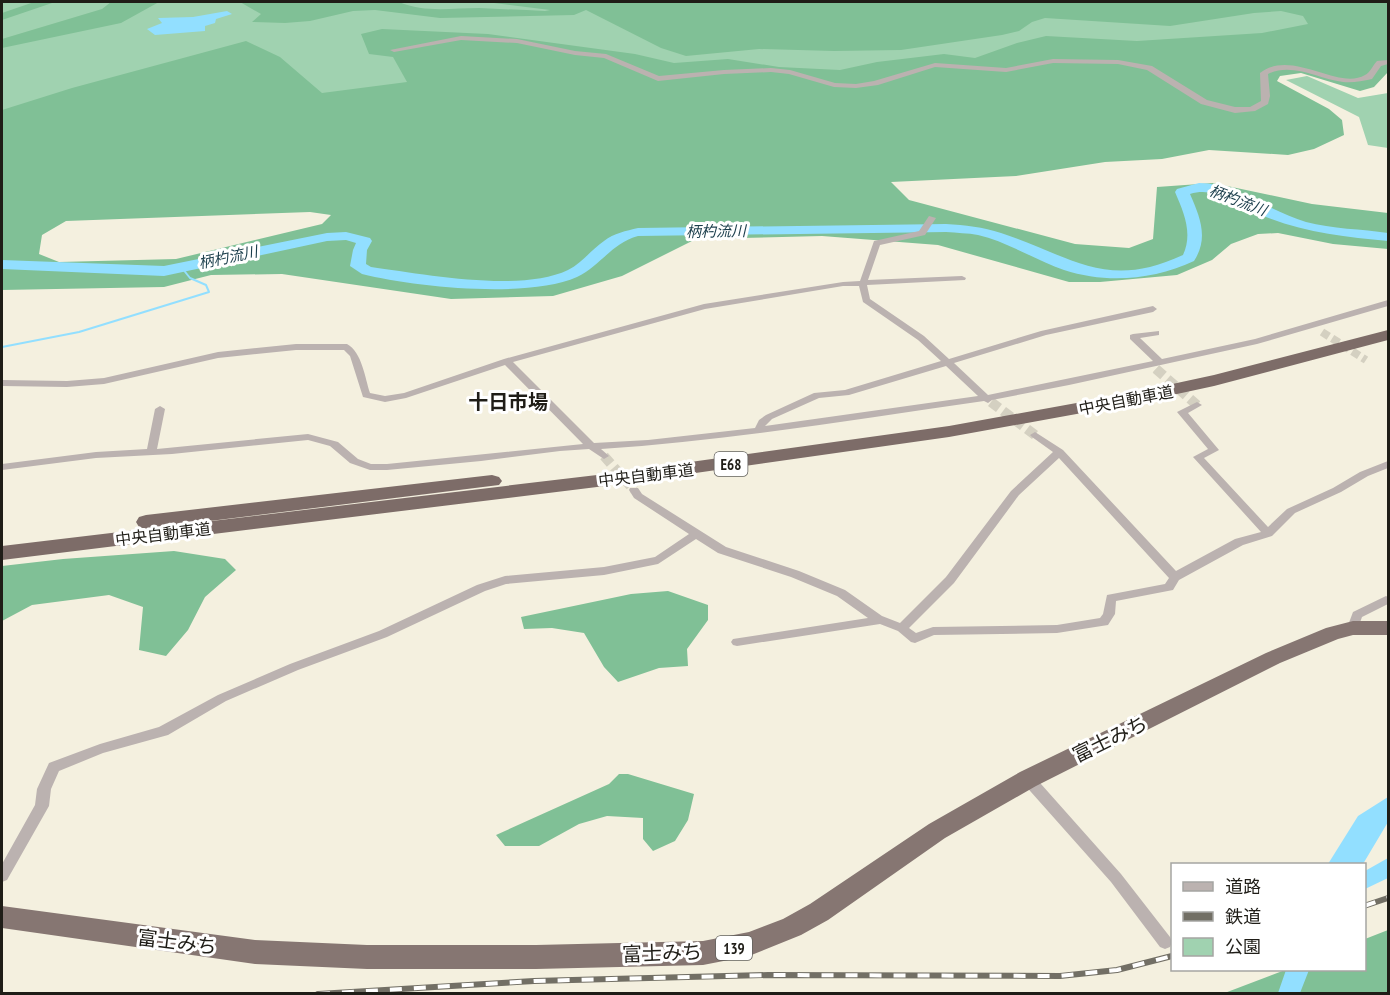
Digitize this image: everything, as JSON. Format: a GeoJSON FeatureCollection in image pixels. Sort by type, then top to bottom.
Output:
{"type":"FeatureCollection","features":[{"type":"Feature","properties":{"kind":"highway","name":"中央自動車道"},"geometry":{"type":"LineString","coordinates":[[2,553],[67,539],[620,466],[966,417],[1158,382],[1245,362],[1389,322]]}},
{"type":"Feature","properties":{"kind":"highway","name":"中央自動車道"},"geometry":{"type":"LineString","coordinates":[[2,540],[67,539],[601,481],[966,430],[1169,392],[1389,335]]}},
{"type":"Feature","properties":{"kind":"highway","name":"富士みち"},"geometry":{"type":"LineString","coordinates":[[2,917],[104,933],[266,953],[367,957],[537,957],[704,953],[728,950],[771,937],[792,927],[819,912],[937,831],[1028,779],[1273,658],[1318,638],[1353,628],[1389,628]]}},
{"type":"Feature","properties":{"kind":"street"},"geometry":{"type":"LineString","coordinates":[[394,50],[461,38],[525,41],[574,53],[606,56],[658,79],[771,70],[845,86],[875,83],[934,65],[1006,70],[1063,60],[1118,62],[1149,68],[1204,102],[1226,109],[1245,110],[1260,106],[1264,102],[1266,96],[1264,73],[1273,68],[1292,68],[1332,78],[1358,81],[1370,77],[1374,66],[1378,63],[1389,62]]}},
{"type":"Feature","properties":{"kind":"street"},"geometry":{"type":"LineString","coordinates":[[932,218],[922,233],[877,243],[862,284],[866,300],[896,319],[948,361],[988,400]]}},
{"type":"Feature","properties":{"kind":"street"},"geometry":{"type":"LineString","coordinates":[[2,383],[67,384],[104,381],[218,355],[296,347],[347,347],[354,356],[366,395],[386,399],[406,395],[507,361],[704,307],[843,284],[962,278]]}},
{"type":"Feature","properties":{"kind":"street"},"geometry":{"type":"LineString","coordinates":[[2,467],[96,455],[308,437],[334,444],[354,461],[370,467],[414,465],[759,430],[988,400],[1318,329],[1389,303]]}},
{"type":"Feature","properties":{"kind":"street"},"geometry":{"type":"LineString","coordinates":[[759,430],[762,422],[769,417],[817,395],[846,393],[1044,333],[1153,309]]}},
{"type":"Feature","properties":{"kind":"street"},"geometry":{"type":"LineString","coordinates":[[1155,365],[1133,337],[1156,333]]}},
{"type":"Feature","properties":{"kind":"street"},"geometry":{"type":"LineString","coordinates":[[507,361],[591,446],[604,456]]}},
{"type":"Feature","properties":{"kind":"street"},"geometry":{"type":"LineString","coordinates":[[1197,405],[1182,412],[1214,450],[1198,458],[1268,533]]}},
{"type":"Feature","properties":{"kind":"street"},"geometry":{"type":"LineString","coordinates":[[151,452],[160,409]]}},
{"type":"Feature","properties":{"kind":"street"},"geometry":{"type":"LineString","coordinates":[[1035,435],[1059,452],[1175,577]]}},
{"type":"Feature","properties":{"kind":"street"},"geometry":{"type":"LineString","coordinates":[[902,628],[950,580],[1015,493],[1059,452]]}},
{"type":"Feature","properties":{"kind":"street"},"geometry":{"type":"LineString","coordinates":[[634,490],[638,496],[722,550],[795,574],[841,593],[881,620],[902,628],[915,639],[933,632],[1057,629],[1104,621],[1109,614],[1111,598],[1169,587],[1175,577],[1239,542],[1268,533],[1291,511],[1389,464]]}},
{"type":"Feature","properties":{"kind":"street"},"geometry":{"type":"LineString","coordinates":[[2,876],[42,806],[44,789],[54,767],[100,749],[164,731],[222,698],[294,667],[383,634],[481,588],[505,580],[604,571],[658,560],[697,533]]}},
{"type":"Feature","properties":{"kind":"street"},"geometry":{"type":"LineString","coordinates":[[1353,628],[1357,615],[1386,600]]}},
{"type":"Feature","properties":{"kind":"street"},"geometry":{"type":"LineString","coordinates":[[737,642],[881,620]]}},
{"type":"Feature","properties":{"kind":"street"},"geometry":{"type":"LineString","coordinates":[[1028,779],[1116,878],[1165,942]]}},
{"type":"Feature","properties":{"kind":"green space"},"geometry":{"type":"Polygon","coordinates":[[[2,2],[1272,2],[1388,46],[461,124],[2,134],[2,2]]]}},
{"type":"Feature","properties":{"kind":"green space"},"geometry":{"type":"Polygon","coordinates":[[[34,2],[55,2],[2,20],[2,13],[34,2]]]}},
{"type":"Feature","properties":{"kind":"green space"},"geometry":{"type":"Polygon","coordinates":[[[111,2],[159,2],[121,23],[2,48],[2,39],[102,9],[111,2]]]}},
{"type":"Feature","properties":{"kind":"green space"},"geometry":{"type":"Polygon","coordinates":[[[240,2],[399,2],[428,9],[479,8],[545,11],[550,10],[486,2],[1388,2],[1388,72],[1374,87],[1360,91],[1301,73],[1280,76],[1277,81],[1329,109],[1342,120],[1344,135],[1314,149],[1288,155],[1209,150],[1162,159],[1105,162],[1016,176],[891,182],[909,200],[1075,244],[1129,248],[1153,239],[1157,187],[1213,183],[1312,204],[1388,213],[1388,249],[1333,244],[1278,233],[1258,234],[1231,244],[1212,260],[1177,275],[1100,282],[1069,282],[938,245],[822,236],[696,239],[622,276],[553,296],[451,299],[282,274],[211,275],[164,287],[2,290],[2,110],[72,88],[246,41],[280,57],[322,93],[407,82],[393,57],[369,54],[361,34],[382,29],[488,34],[635,54],[674,63],[728,59],[779,67],[840,70],[877,62],[944,54],[975,58],[1017,43],[1046,36],[1137,41],[1262,33],[1308,24],[1303,16],[1281,11],[1170,26],[1045,18],[1032,22],[1019,31],[1002,35],[901,50],[759,49],[686,56],[661,48],[586,10],[574,15],[440,18],[375,10],[353,11],[310,21],[252,22],[261,14],[240,2]],[[310,212],[66,221],[42,235],[39,254],[59,262],[176,259],[322,224],[331,215],[310,212]]]}},
{"type":"Feature","properties":{"kind":"green space"},"geometry":{"type":"Polygon","coordinates":[[[1307,76],[1358,98],[1388,93],[1388,148],[1368,145],[1359,117],[1286,80],[1307,76]]]}},
{"type":"Feature","properties":{"kind":"green space"},"geometry":{"type":"Polygon","coordinates":[[[174,551],[225,559],[236,570],[205,597],[188,630],[166,656],[139,650],[143,607],[109,595],[32,605],[2,621],[2,566],[174,551]]]}},
{"type":"Feature","properties":{"kind":"green space"},"geometry":{"type":"Polygon","coordinates":[[[668,591],[708,605],[708,620],[687,649],[688,666],[659,668],[618,682],[604,667],[584,633],[552,628],[524,629],[521,617],[631,594],[668,591]]]}},
{"type":"Feature","properties":{"kind":"green space"},"geometry":{"type":"Polygon","coordinates":[[[619,774],[628,774],[694,794],[688,820],[675,841],[653,851],[643,839],[643,818],[607,816],[579,824],[539,846],[505,846],[496,835],[609,784],[619,774]]]}},
{"type":"Feature","properties":{"kind":"green space"},"geometry":{"type":"Polygon","coordinates":[[[1388,930],[1388,993],[1222,994],[1282,971],[1366,971],[1366,939],[1388,930]]]}},
{"type":"Feature","properties":{"kind":"water"},"geometry":{"type":"Polygon","coordinates":[[[227,11],[232,14],[216,19],[215,23],[205,26],[205,31],[155,35],[147,29],[162,23],[158,18],[193,17],[227,11]]]}},
{"type":"Feature","properties":{"kind":"water"},"geometry":{"type":"Polygon","coordinates":[[[1388,797],[1388,822],[1364,863],[1329,863],[1358,816],[1388,797]]]}},
{"type":"Feature","properties":{"kind":"water"},"geometry":{"type":"Polygon","coordinates":[[[1388,858],[1388,878],[1366,889],[1366,870],[1388,858]]]}},
{"type":"Feature","properties":{"kind":"water"},"geometry":{"type":"Polygon","coordinates":[[[1286,971],[1309,971],[1300,993],[1278,993],[1286,971]]]}},
{"type":"Feature","properties":{"kind":"waterway","name":"柄杓流川"},"geometry":{"type":"LineString","coordinates":[[2,265],[164,271],[327,237],[346,236],[365,241],[360,250],[358,266],[367,271],[472,284],[529,284],[553,280],[573,273],[609,244],[626,235],[638,232],[946,228],[973,230],[993,235],[1082,270],[1130,274],[1161,269],[1189,258],[1195,245],[1194,219],[1182,192],[1199,187],[1213,187],[1261,210],[1305,226],[1388,237]]}},
{"type":"Feature","properties":{"kind":"waterway"},"geometry":{"type":"LineString","coordinates":[[2,347],[79,332],[209,292],[206,285],[190,278],[182,268]]}},
{"type":"Feature","properties":{"kind":"tunnel"},"geometry":{"type":"LineString","coordinates":[[1322,332],[1366,360]]}},
{"type":"Feature","properties":{"kind":"tunnel"},"geometry":{"type":"LineString","coordinates":[[1158,371],[1156,369],[1197,405]]}},
{"type":"Feature","properties":{"kind":"tunnel"},"geometry":{"type":"LineString","coordinates":[[991,402],[1035,435]]}},
{"type":"Feature","properties":{"kind":"tunnel"},"geometry":{"type":"LineString","coordinates":[[604,456],[634,490]]}},
{"type":"Feature","properties":{"kind":"railway"},"geometry":{"type":"LineString","coordinates":[[1366,905],[1388,898]]}},
{"type":"Feature","properties":{"kind":"railway"},"geometry":{"type":"LineString","coordinates":[[318,994],[534,981],[768,975],[1060,976],[1117,970],[1171,956]]}},
{"type":"Feature","properties":{"kind":"district","name":"十日市場"},"geometry":{"type":"Point","coordinates":[508,402]}}]}
